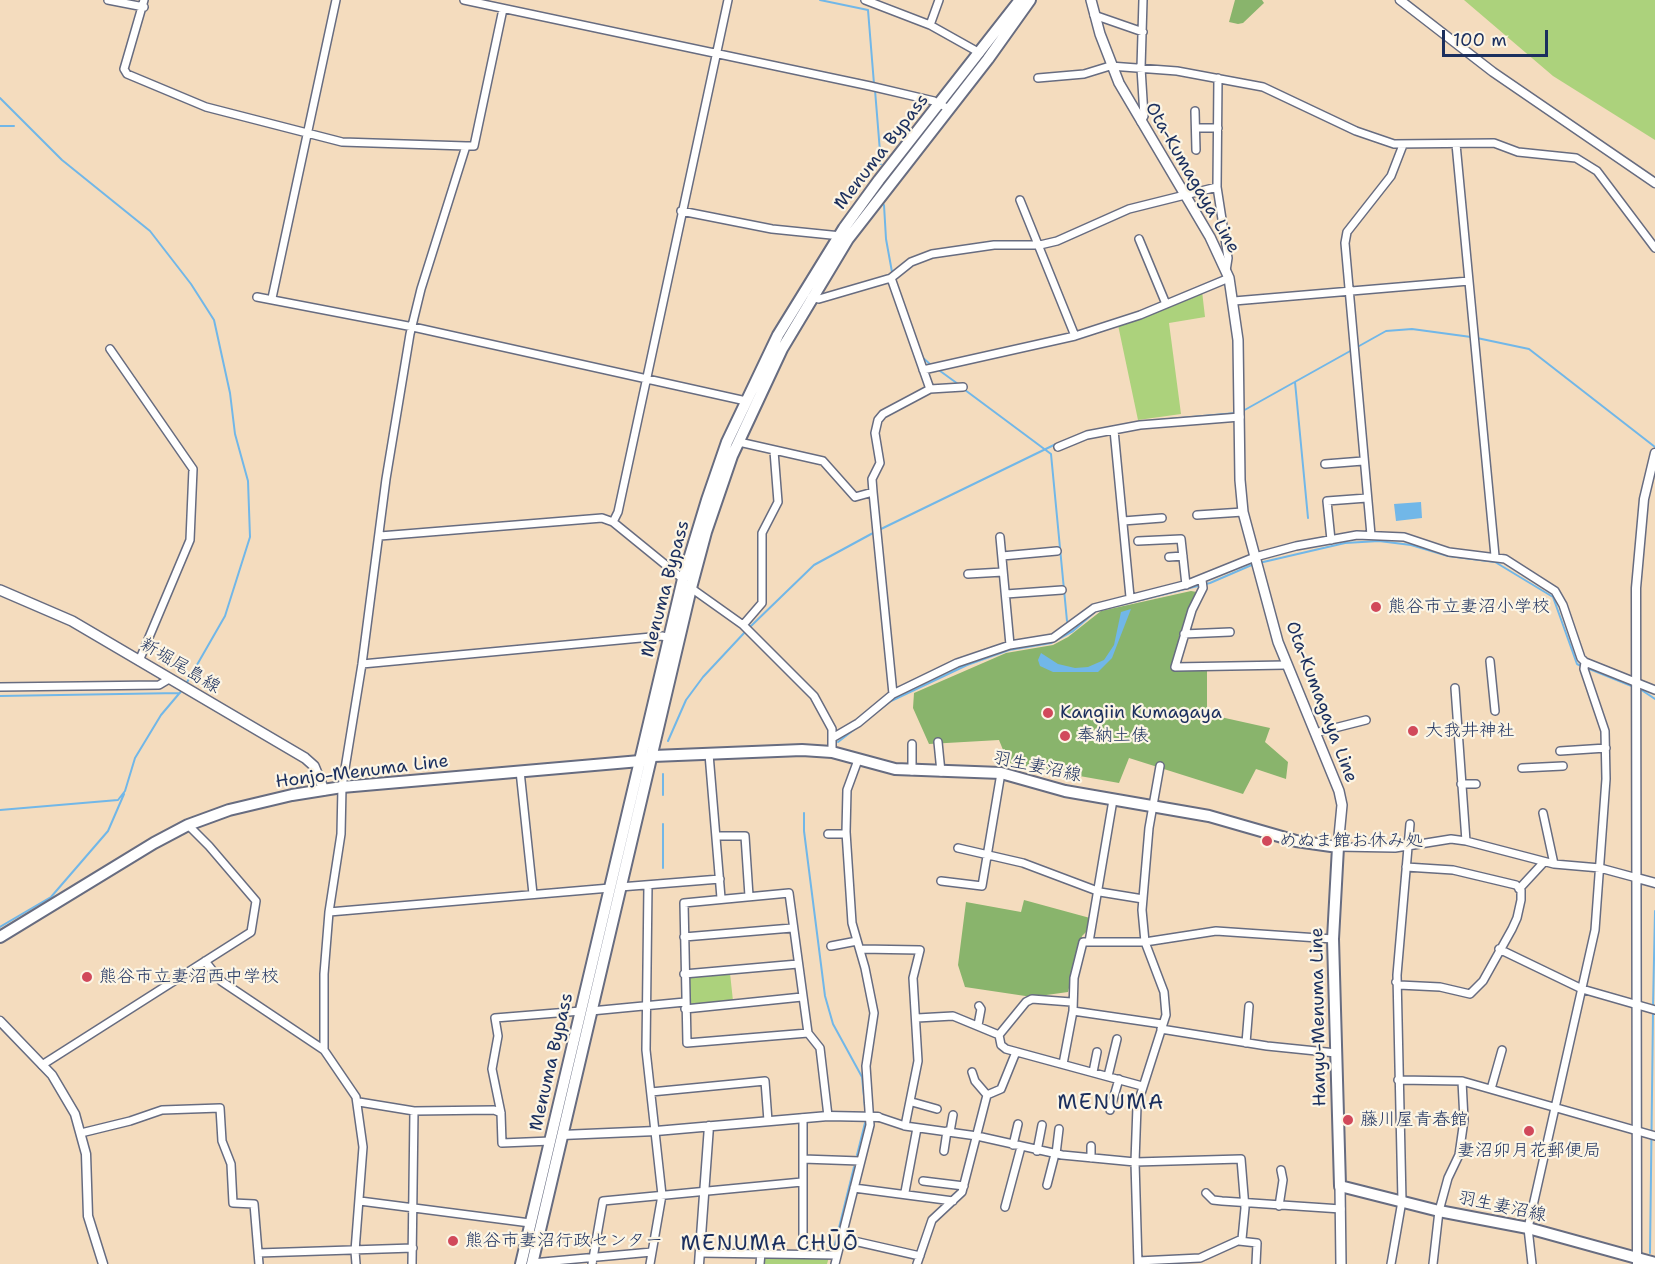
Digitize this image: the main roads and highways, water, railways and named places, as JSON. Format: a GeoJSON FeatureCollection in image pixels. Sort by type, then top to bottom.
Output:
{"type":"FeatureCollection","features":[{"type":"Feature","properties":{"kind":"main road","name":"Menuma Bypass"},"geometry":{"type":"LineString","coordinates":[[944,106],[1020,0]]}},
{"type":"Feature","properties":{"kind":"main road","name":"Menuma Bypass"},"geometry":{"type":"LineString","coordinates":[[615,887],[653,756],[706,532],[739,442],[782,349],[844,237],[879,180],[944,106],[1030,0]]}},
{"type":"Feature","properties":{"kind":"main road","name":"Ota-Kumagaya Line"},"geometry":{"type":"LineString","coordinates":[[1091,0],[1110,66],[1185,194],[1227,274],[1234,301],[1238,340],[1240,480],[1243,512],[1287,665],[1341,798],[1338,847]]}},
{"type":"Feature","properties":{"kind":"main road","name":"Menuma Bypass"},"geometry":{"type":"LineString","coordinates":[[528,1264],[530,1223],[586,1011],[615,887],[640,761],[683,579],[706,500],[746,400],[798,299],[844,237]]}},
{"type":"Feature","properties":{"kind":"main road","name":"新堀尾島線"},"geometry":{"type":"LineString","coordinates":[[0,590],[72,621],[305,758],[314,766],[324,790]]}},
{"type":"Feature","properties":{"kind":"main road","name":"羽生妻沼線"},"geometry":{"type":"LineString","coordinates":[[653,756],[802,750],[832,752],[912,771],[1001,773],[1065,791],[1219,818],[1296,841],[1338,847]]}},
{"type":"Feature","properties":{"kind":"main road","name":"Honjo-Menuma Line"},"geometry":{"type":"LineString","coordinates":[[0,937],[188,825],[263,801],[324,790],[640,761],[653,756]]}},
{"type":"Feature","properties":{"kind":"main road","name":"Hanyu-Menuma Line"},"geometry":{"type":"LineString","coordinates":[[1338,847],[1333,939],[1340,1186]]}},
{"type":"Feature","properties":{"kind":"main road","name":"Menuma Bypass"},"geometry":{"type":"LineString","coordinates":[[528,1264],[562,1135],[586,1011]]}},
{"type":"Feature","properties":{"kind":"main road","name":"羽生妻沼線"},"geometry":{"type":"LineString","coordinates":[[1340,1186],[1439,1211],[1528,1228],[1637,1261],[1655,1263]]}},
{"type":"Feature","properties":{"kind":"main road"},"geometry":{"type":"LineString","coordinates":[[1340,1186],[1341,1264]]}},
{"type":"Feature","properties":{"kind":"water"},"geometry":{"type":"Polygon","coordinates":[[[1421,502],[1422,518],[1396,521],[1394,504],[1421,502]]]}},
{"type":"Feature","properties":{"kind":"water"},"geometry":{"type":"Polygon","coordinates":[[[1131,609],[1112,658],[1098,672],[1053,672],[1040,666],[1038,660],[1041,653],[1058,664],[1075,668],[1088,667],[1104,660],[1114,645],[1121,612],[1131,609]]]}},
{"type":"Feature","properties":{"kind":"waterway"},"geometry":{"type":"LineString","coordinates":[[820,0],[868,10],[874,84]]}},
{"type":"Feature","properties":{"kind":"waterway"},"geometry":{"type":"LineString","coordinates":[[875,90],[881,164]]}},
{"type":"Feature","properties":{"kind":"waterway"},"geometry":{"type":"LineString","coordinates":[[0,98],[62,160],[150,231],[191,284],[214,320],[230,393],[235,434],[248,481],[250,537],[225,616],[186,684]]}},
{"type":"Feature","properties":{"kind":"waterway"},"geometry":{"type":"LineString","coordinates":[[0,126],[14,126]]}},
{"type":"Feature","properties":{"kind":"waterway"},"geometry":{"type":"LineString","coordinates":[[884,205],[886,239],[892,272]]}},
{"type":"Feature","properties":{"kind":"waterway"},"geometry":{"type":"LineString","coordinates":[[1241,412],[1386,331],[1412,329],[1471,337]]}},
{"type":"Feature","properties":{"kind":"waterway"},"geometry":{"type":"LineString","coordinates":[[1477,338],[1529,349],[1655,447]]}},
{"type":"Feature","properties":{"kind":"waterway"},"geometry":{"type":"LineString","coordinates":[[922,357],[931,365]]}},
{"type":"Feature","properties":{"kind":"waterway"},"geometry":{"type":"LineString","coordinates":[[936,368],[958,384]]}},
{"type":"Feature","properties":{"kind":"waterway"},"geometry":{"type":"LineString","coordinates":[[1295,382],[1308,518]]}},
{"type":"Feature","properties":{"kind":"waterway"},"geometry":{"type":"LineString","coordinates":[[965,390],[1051,454],[1067,621]]}},
{"type":"Feature","properties":{"kind":"waterway"},"geometry":{"type":"LineString","coordinates":[[1158,420],[1236,413]]}},
{"type":"Feature","properties":{"kind":"waterway"},"geometry":{"type":"LineString","coordinates":[[881,529],[1056,444]]}},
{"type":"Feature","properties":{"kind":"waterway"},"geometry":{"type":"LineString","coordinates":[[751,626],[814,565],[873,533]]}},
{"type":"Feature","properties":{"kind":"waterway"},"geometry":{"type":"LineString","coordinates":[[1259,563],[1345,543],[1379,541],[1411,545],[1448,556],[1495,562],[1553,597],[1577,664],[1581,666]]}},
{"type":"Feature","properties":{"kind":"waterway"},"geometry":{"type":"LineString","coordinates":[[838,742],[891,701],[967,665],[1009,650],[1051,643],[1073,631],[1096,611],[1210,583],[1254,564]]}},
{"type":"Feature","properties":{"kind":"waterway"},"geometry":{"type":"LineString","coordinates":[[668,741],[686,700],[703,677],[745,632]]}},
{"type":"Feature","properties":{"kind":"waterway"},"geometry":{"type":"LineString","coordinates":[[1587,668],[1634,687]]}},
{"type":"Feature","properties":{"kind":"waterway"},"geometry":{"type":"LineString","coordinates":[[0,810],[118,800],[125,791],[135,758],[161,715],[183,689]]}},
{"type":"Feature","properties":{"kind":"waterway"},"geometry":{"type":"LineString","coordinates":[[1640,689],[1655,699]]}},
{"type":"Feature","properties":{"kind":"waterway"},"geometry":{"type":"LineString","coordinates":[[0,696],[180,693]]}},
{"type":"Feature","properties":{"kind":"waterway"},"geometry":{"type":"LineString","coordinates":[[663,774],[663,795]]}},
{"type":"Feature","properties":{"kind":"waterway"},"geometry":{"type":"LineString","coordinates":[[0,927],[51,897],[108,831],[124,794]]}},
{"type":"Feature","properties":{"kind":"waterway"},"geometry":{"type":"LineString","coordinates":[[804,813],[804,831],[825,996],[833,1024],[862,1077],[865,1107]]}},
{"type":"Feature","properties":{"kind":"waterway"},"geometry":{"type":"LineString","coordinates":[[663,824],[663,868]]}},
{"type":"Feature","properties":{"kind":"waterway"},"geometry":{"type":"LineString","coordinates":[[1653,1007],[1655,911]]}},
{"type":"Feature","properties":{"kind":"waterway"},"geometry":{"type":"LineString","coordinates":[[1650,1253],[1653,1013]]}},
{"type":"Feature","properties":{"kind":"waterway"},"geometry":{"type":"LineString","coordinates":[[857,1155],[865,1123]]}},
{"type":"Feature","properties":{"kind":"waterway"},"geometry":{"type":"LineString","coordinates":[[834,1248],[854,1167]]}},
{"type":"Feature","properties":{"kind":"place","name":"熊谷市立妻沼小学校"},"geometry":{"type":"Point","coordinates":[1376,607]}},
{"type":"Feature","properties":{"kind":"place","name":"Kangiin Kumagaya"},"geometry":{"type":"Point","coordinates":[1048,713]}},
{"type":"Feature","properties":{"kind":"place","name":"大我井神社"},"geometry":{"type":"Point","coordinates":[1413,731]}},
{"type":"Feature","properties":{"kind":"place","name":"奉納土俵"},"geometry":{"type":"Point","coordinates":[1065,736]}},
{"type":"Feature","properties":{"kind":"place","name":"めぬま館お休み処"},"geometry":{"type":"Point","coordinates":[1267,841]}},
{"type":"Feature","properties":{"kind":"place","name":"熊谷市立妻沼西中学校"},"geometry":{"type":"Point","coordinates":[87,977]}},
{"type":"Feature","properties":{"kind":"place","name":"藤川屋青春館"},"geometry":{"type":"Point","coordinates":[1348,1120]}},
{"type":"Feature","properties":{"kind":"place","name":"妻沼卯月花郵便局"},"geometry":{"type":"Point","coordinates":[1529,1131]}},
{"type":"Feature","properties":{"kind":"place","name":"熊谷市妻沼行政センター"},"geometry":{"type":"Point","coordinates":[453,1241]}},
{"type":"Feature","properties":{"kind":"district","name":"MENUMA"},"geometry":{"type":"Point","coordinates":[1111,1104]}},
{"type":"Feature","properties":{"kind":"district","name":"MENUMA CHŪŌ"},"geometry":{"type":"Point","coordinates":[770,1245]}}]}
